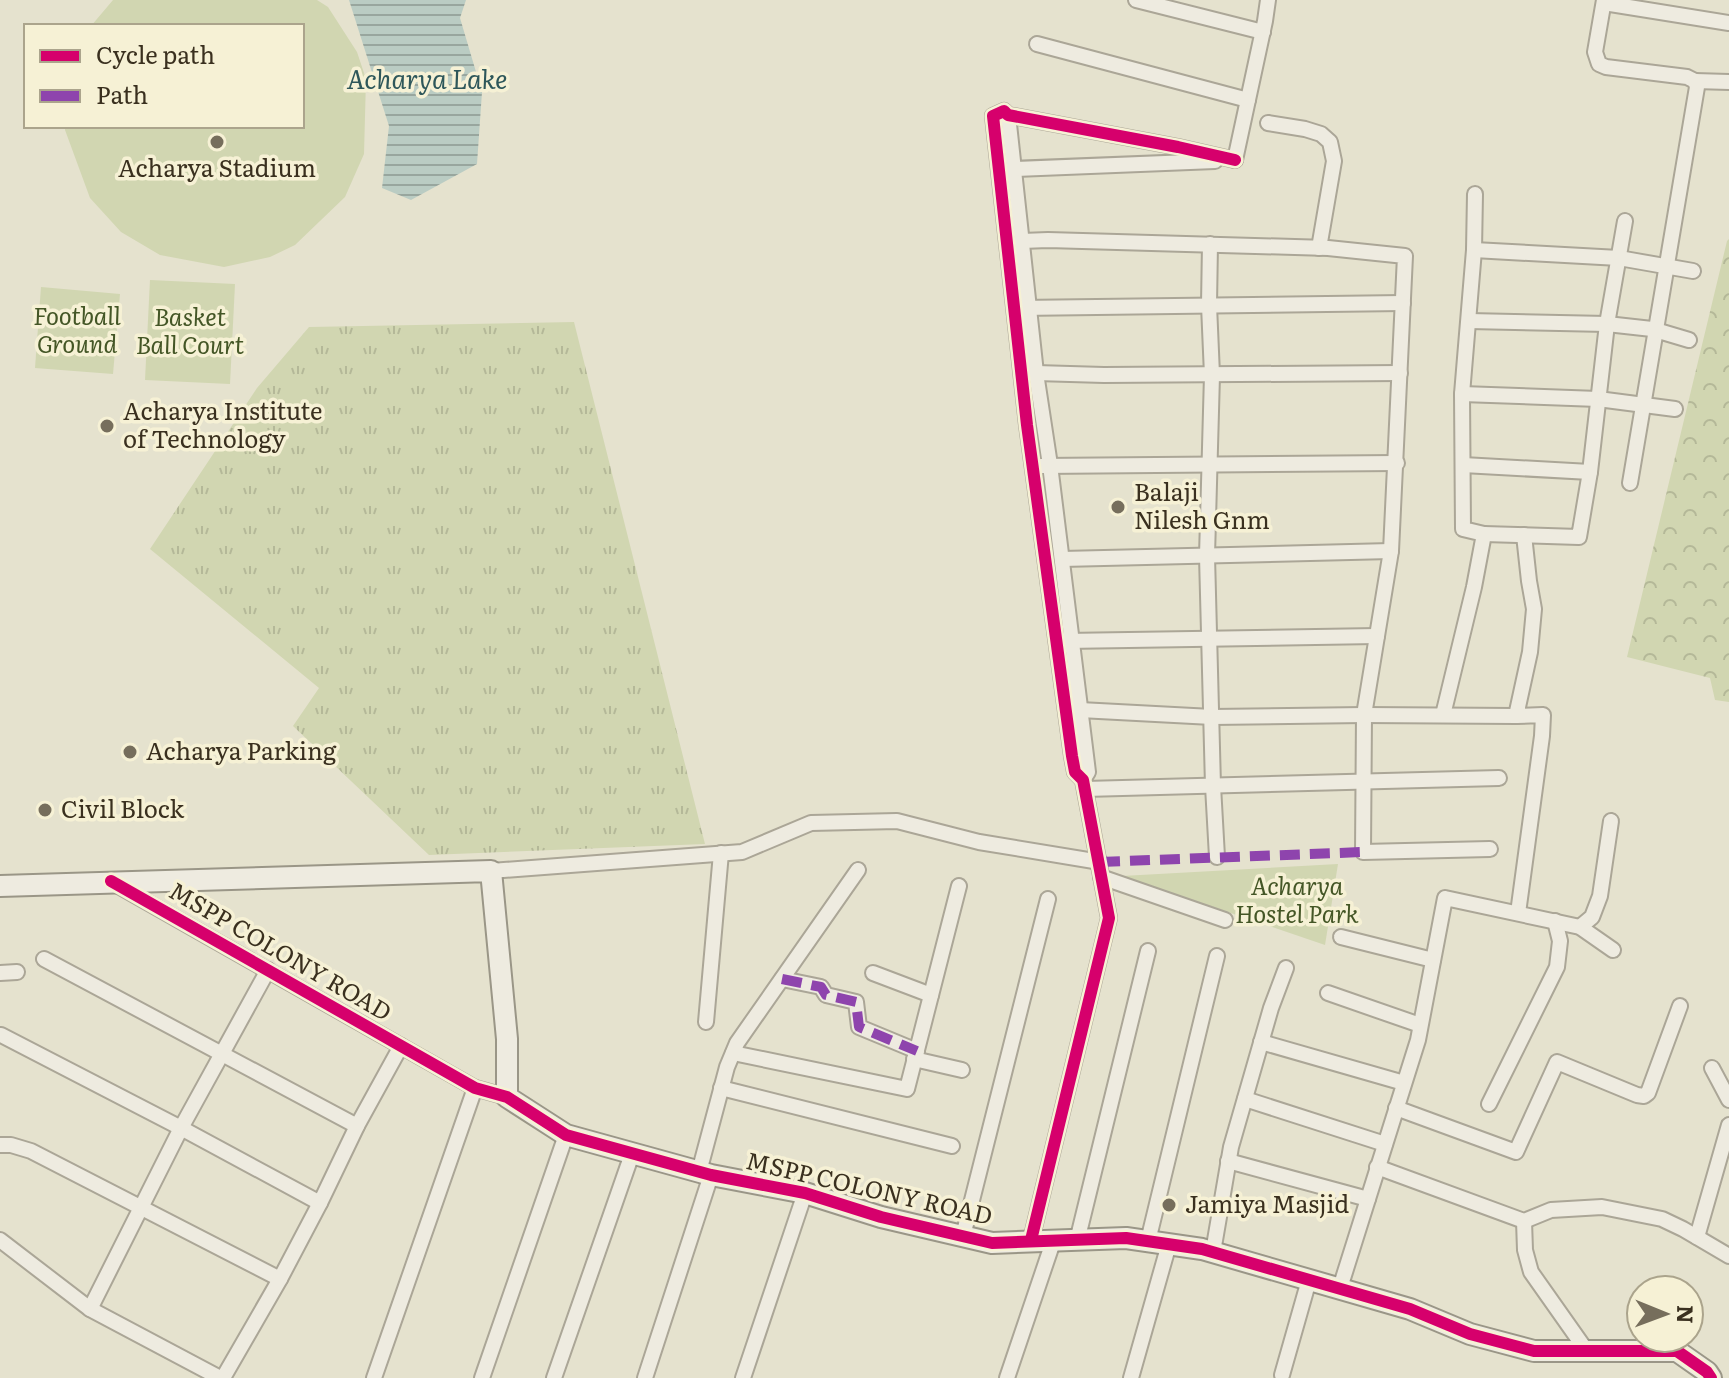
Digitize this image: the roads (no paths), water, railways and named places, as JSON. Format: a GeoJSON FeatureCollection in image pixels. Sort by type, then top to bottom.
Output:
{"type":"FeatureCollection","features":[{"type":"Feature","properties":{"kind":"street"},"geometry":{"type":"LineString","coordinates":[[1136,0],[1263,32]]}},
{"type":"Feature","properties":{"kind":"street"},"geometry":{"type":"LineString","coordinates":[[1235,160],[1268,0]]}},
{"type":"Feature","properties":{"kind":"street"},"geometry":{"type":"LineString","coordinates":[[1729,23],[1604,1],[1595,52],[1599,64],[1606,67],[1687,77],[1695,81],[1729,82]]}},
{"type":"Feature","properties":{"kind":"street"},"geometry":{"type":"LineString","coordinates":[[1037,44],[1248,100]]}},
{"type":"Feature","properties":{"kind":"street"},"geometry":{"type":"LineString","coordinates":[[1630,483],[1697,87],[1695,81]]}},
{"type":"Feature","properties":{"kind":"street"},"geometry":{"type":"LineString","coordinates":[[1084,784],[1088,772],[1080,710],[1033,467],[1021,308],[1006,172],[1008,115],[1235,160]]}},
{"type":"Feature","properties":{"kind":"street"},"geometry":{"type":"LineString","coordinates":[[1268,123],[1305,129],[1321,134],[1330,142],[1334,161],[1319,248]]}},
{"type":"Feature","properties":{"kind":"street"},"geometry":{"type":"LineString","coordinates":[[1006,172],[1235,160]]}},
{"type":"Feature","properties":{"kind":"street"},"geometry":{"type":"LineString","coordinates":[[1006,172],[1022,241],[1021,308],[1036,373],[1062,559],[1075,772],[1084,784],[1109,918],[1031,1240]]}},
{"type":"Feature","properties":{"kind":"street"},"geometry":{"type":"LineString","coordinates":[[1475,194],[1474,250],[1462,394],[1463,529],[1484,534],[1579,537],[1590,472],[1607,324],[1625,221]]}},
{"type":"Feature","properties":{"kind":"street"},"geometry":{"type":"LineString","coordinates":[[1022,241],[1319,248],[1405,256],[1391,551],[1364,715],[1363,852],[1490,849]]}},
{"type":"Feature","properties":{"kind":"street"},"geometry":{"type":"LineString","coordinates":[[1210,244],[1212,375],[1207,556],[1217,857]]}},
{"type":"Feature","properties":{"kind":"street"},"geometry":{"type":"LineString","coordinates":[[1474,250],[1619,258],[1693,271]]}},
{"type":"Feature","properties":{"kind":"street"},"geometry":{"type":"LineString","coordinates":[[1021,308],[1403,303]]}},
{"type":"Feature","properties":{"kind":"street"},"geometry":{"type":"LineString","coordinates":[[1469,321],[1607,324],[1655,330],[1689,340]]}},
{"type":"Feature","properties":{"kind":"street"},"geometry":{"type":"LineString","coordinates":[[1036,373],[1400,373]]}},
{"type":"Feature","properties":{"kind":"street"},"geometry":{"type":"LineString","coordinates":[[1462,394],[1598,399],[1675,409]]}},
{"type":"Feature","properties":{"kind":"street"},"geometry":{"type":"LineString","coordinates":[[1033,467],[1397,463]]}},
{"type":"Feature","properties":{"kind":"street"},"geometry":{"type":"LineString","coordinates":[[1463,465],[1590,472]]}},
{"type":"Feature","properties":{"kind":"street"},"geometry":{"type":"LineString","coordinates":[[1443,715],[1484,534]]}},
{"type":"Feature","properties":{"kind":"street"},"geometry":{"type":"LineString","coordinates":[[1516,716],[1530,652],[1534,609],[1524,535]]}},
{"type":"Feature","properties":{"kind":"street"},"geometry":{"type":"LineString","coordinates":[[1062,559],[1391,551]]}},
{"type":"Feature","properties":{"kind":"street"},"geometry":{"type":"LineString","coordinates":[[1065,642],[1377,636]]}},
{"type":"Feature","properties":{"kind":"street"},"geometry":{"type":"LineString","coordinates":[[1080,710],[1212,717],[1543,715],[1518,913]]}},
{"type":"Feature","properties":{"kind":"street"},"geometry":{"type":"LineString","coordinates":[[1084,784],[1213,786],[1499,778]]}},
{"type":"Feature","properties":{"kind":"street"},"geometry":{"type":"LineString","coordinates":[[0,886],[491,871],[742,852],[811,823],[897,821],[1100,870],[1225,920]]}},
{"type":"Feature","properties":{"kind":"street"},"geometry":{"type":"LineString","coordinates":[[1580,927],[1592,917],[1600,896],[1611,821]]}},
{"type":"Feature","properties":{"kind":"street"},"geometry":{"type":"LineString","coordinates":[[706,1022],[721,853]]}},
{"type":"Feature","properties":{"kind":"street"},"geometry":{"type":"LineString","coordinates":[[645,1378],[705,1173],[721,1088],[737,1043],[858,870]]}},
{"type":"Feature","properties":{"kind":"street"},"geometry":{"type":"LineString","coordinates":[[491,871],[507,1039],[507,1097]]}},
{"type":"Feature","properties":{"kind":"street","name":"MSPP COLONY ROAD"},"geometry":{"type":"LineString","coordinates":[[111,881],[475,1088],[507,1097],[566,1135],[705,1173],[805,1193],[881,1217],[992,1243],[1126,1238],[1213,1252],[1410,1309],[1470,1334],[1534,1351],[1677,1351],[1711,1378]]}},
{"type":"Feature","properties":{"kind":"street"},"geometry":{"type":"LineString","coordinates":[[733,1053],[907,1089],[959,886]]}},
{"type":"Feature","properties":{"kind":"street"},"geometry":{"type":"LineString","coordinates":[[1340,1288],[1418,1040],[1445,898],[1580,927],[1613,950]]}},
{"type":"Feature","properties":{"kind":"street"},"geometry":{"type":"LineString","coordinates":[[963,1236],[1048,899]]}},
{"type":"Feature","properties":{"kind":"street"},"geometry":{"type":"LineString","coordinates":[[1489,1104],[1557,967],[1560,941],[1555,921]]}},
{"type":"Feature","properties":{"kind":"street"},"geometry":{"type":"LineString","coordinates":[[1341,937],[1433,960]]}},
{"type":"Feature","properties":{"kind":"street"},"geometry":{"type":"LineString","coordinates":[[1077,1241],[1148,951]]}},
{"type":"Feature","properties":{"kind":"street"},"geometry":{"type":"LineString","coordinates":[[1148,1241],[1217,956]]}},
{"type":"Feature","properties":{"kind":"street"},"geometry":{"type":"LineString","coordinates":[[44,959],[357,1126]]}},
{"type":"Feature","properties":{"kind":"street"},"geometry":{"type":"LineString","coordinates":[[1213,1252],[1228,1161],[1261,1042],[1286,968]]}},
{"type":"Feature","properties":{"kind":"street"},"geometry":{"type":"LineString","coordinates":[[90,1309],[181,1128],[268,970]]}},
{"type":"Feature","properties":{"kind":"street"},"geometry":{"type":"LineString","coordinates":[[0,973],[17,972]]}},
{"type":"Feature","properties":{"kind":"street"},"geometry":{"type":"LineString","coordinates":[[873,973],[931,995]]}},
{"type":"Feature","properties":{"kind":"street"},"geometry":{"type":"LineString","coordinates":[[782,979],[821,987],[826,995],[856,1002],[859,1027],[916,1055],[962,1070]]}},
{"type":"Feature","properties":{"kind":"street"},"geometry":{"type":"LineString","coordinates":[[1328,993],[1420,1025]]}},
{"type":"Feature","properties":{"kind":"street"},"geometry":{"type":"LineString","coordinates":[[1396,1108],[1516,1152],[1557,1062],[1637,1095],[1648,1093],[1680,1006]]}},
{"type":"Feature","properties":{"kind":"street"},"geometry":{"type":"LineString","coordinates":[[1,1035],[320,1203]]}},
{"type":"Feature","properties":{"kind":"street"},"geometry":{"type":"LineString","coordinates":[[1261,1042],[1404,1083]]}},
{"type":"Feature","properties":{"kind":"street"},"geometry":{"type":"LineString","coordinates":[[0,1240],[90,1309],[222,1378],[280,1279],[401,1046]]}},
{"type":"Feature","properties":{"kind":"street"},"geometry":{"type":"LineString","coordinates":[[1712,1068],[1729,1100]]}},
{"type":"Feature","properties":{"kind":"street"},"geometry":{"type":"LineString","coordinates":[[374,1378],[475,1088]]}},
{"type":"Feature","properties":{"kind":"street"},"geometry":{"type":"LineString","coordinates":[[721,1088],[952,1146]]}},
{"type":"Feature","properties":{"kind":"street"},"geometry":{"type":"LineString","coordinates":[[1245,1099],[1385,1144]]}},
{"type":"Feature","properties":{"kind":"street"},"geometry":{"type":"LineString","coordinates":[[1697,1237],[1729,1125]]}},
{"type":"Feature","properties":{"kind":"street"},"geometry":{"type":"LineString","coordinates":[[482,1378],[566,1135]]}},
{"type":"Feature","properties":{"kind":"street"},"geometry":{"type":"LineString","coordinates":[[0,1145],[31,1151],[280,1279]]}},
{"type":"Feature","properties":{"kind":"street"},"geometry":{"type":"LineString","coordinates":[[554,1378],[632,1154]]}},
{"type":"Feature","properties":{"kind":"street"},"geometry":{"type":"LineString","coordinates":[[1228,1161],[1368,1199]]}},
{"type":"Feature","properties":{"kind":"street"},"geometry":{"type":"LineString","coordinates":[[1377,1167],[1524,1221],[1551,1210],[1602,1207],[1662,1219],[1729,1256]]}},
{"type":"Feature","properties":{"kind":"street"},"geometry":{"type":"LineString","coordinates":[[743,1378],[805,1193]]}},
{"type":"Feature","properties":{"kind":"street"},"geometry":{"type":"LineString","coordinates":[[1524,1221],[1525,1250],[1531,1272],[1586,1350]]}},
{"type":"Feature","properties":{"kind":"street"},"geometry":{"type":"LineString","coordinates":[[1007,1378],[1054,1239]]}},
{"type":"Feature","properties":{"kind":"street"},"geometry":{"type":"LineString","coordinates":[[1131,1378],[1169,1244]]}},
{"type":"Feature","properties":{"kind":"street"},"geometry":{"type":"LineString","coordinates":[[1282,1375],[1309,1280]]}},
{"type":"Feature","properties":{"kind":"water","name":"Acharya Lake"},"geometry":{"type":"Polygon","coordinates":[[[349,0],[466,0],[460,18],[482,92],[477,164],[411,200],[382,188],[389,126],[349,0]]]}},
{"type":"Feature","properties":{"kind":"place","name":"Acharya Stadium"},"geometry":{"type":"Point","coordinates":[217,142]}},
{"type":"Feature","properties":{"kind":"place","name":"Acharya Institute of Technology"},"geometry":{"type":"Point","coordinates":[107,426]}},
{"type":"Feature","properties":{"kind":"place","name":"Balaji Nilesh Gnm"},"geometry":{"type":"Point","coordinates":[1118,507]}},
{"type":"Feature","properties":{"kind":"place","name":"Acharya Parking"},"geometry":{"type":"Point","coordinates":[130,752]}},
{"type":"Feature","properties":{"kind":"place","name":"Civil Block"},"geometry":{"type":"Point","coordinates":[45,810]}},
{"type":"Feature","properties":{"kind":"place","name":"Jamiya Masjid"},"geometry":{"type":"Point","coordinates":[1169,1205]}},
{"type":"Feature","properties":{"kind":"park label","name":"Football Ground"},"geometry":{"type":"Point","coordinates":[77,331]}},
{"type":"Feature","properties":{"kind":"park label","name":"Basket Ball Court"},"geometry":{"type":"Point","coordinates":[190,332]}},
{"type":"Feature","properties":{"kind":"park label","name":"Acharya Hostel Park"},"geometry":{"type":"Point","coordinates":[1297,901]}}]}
